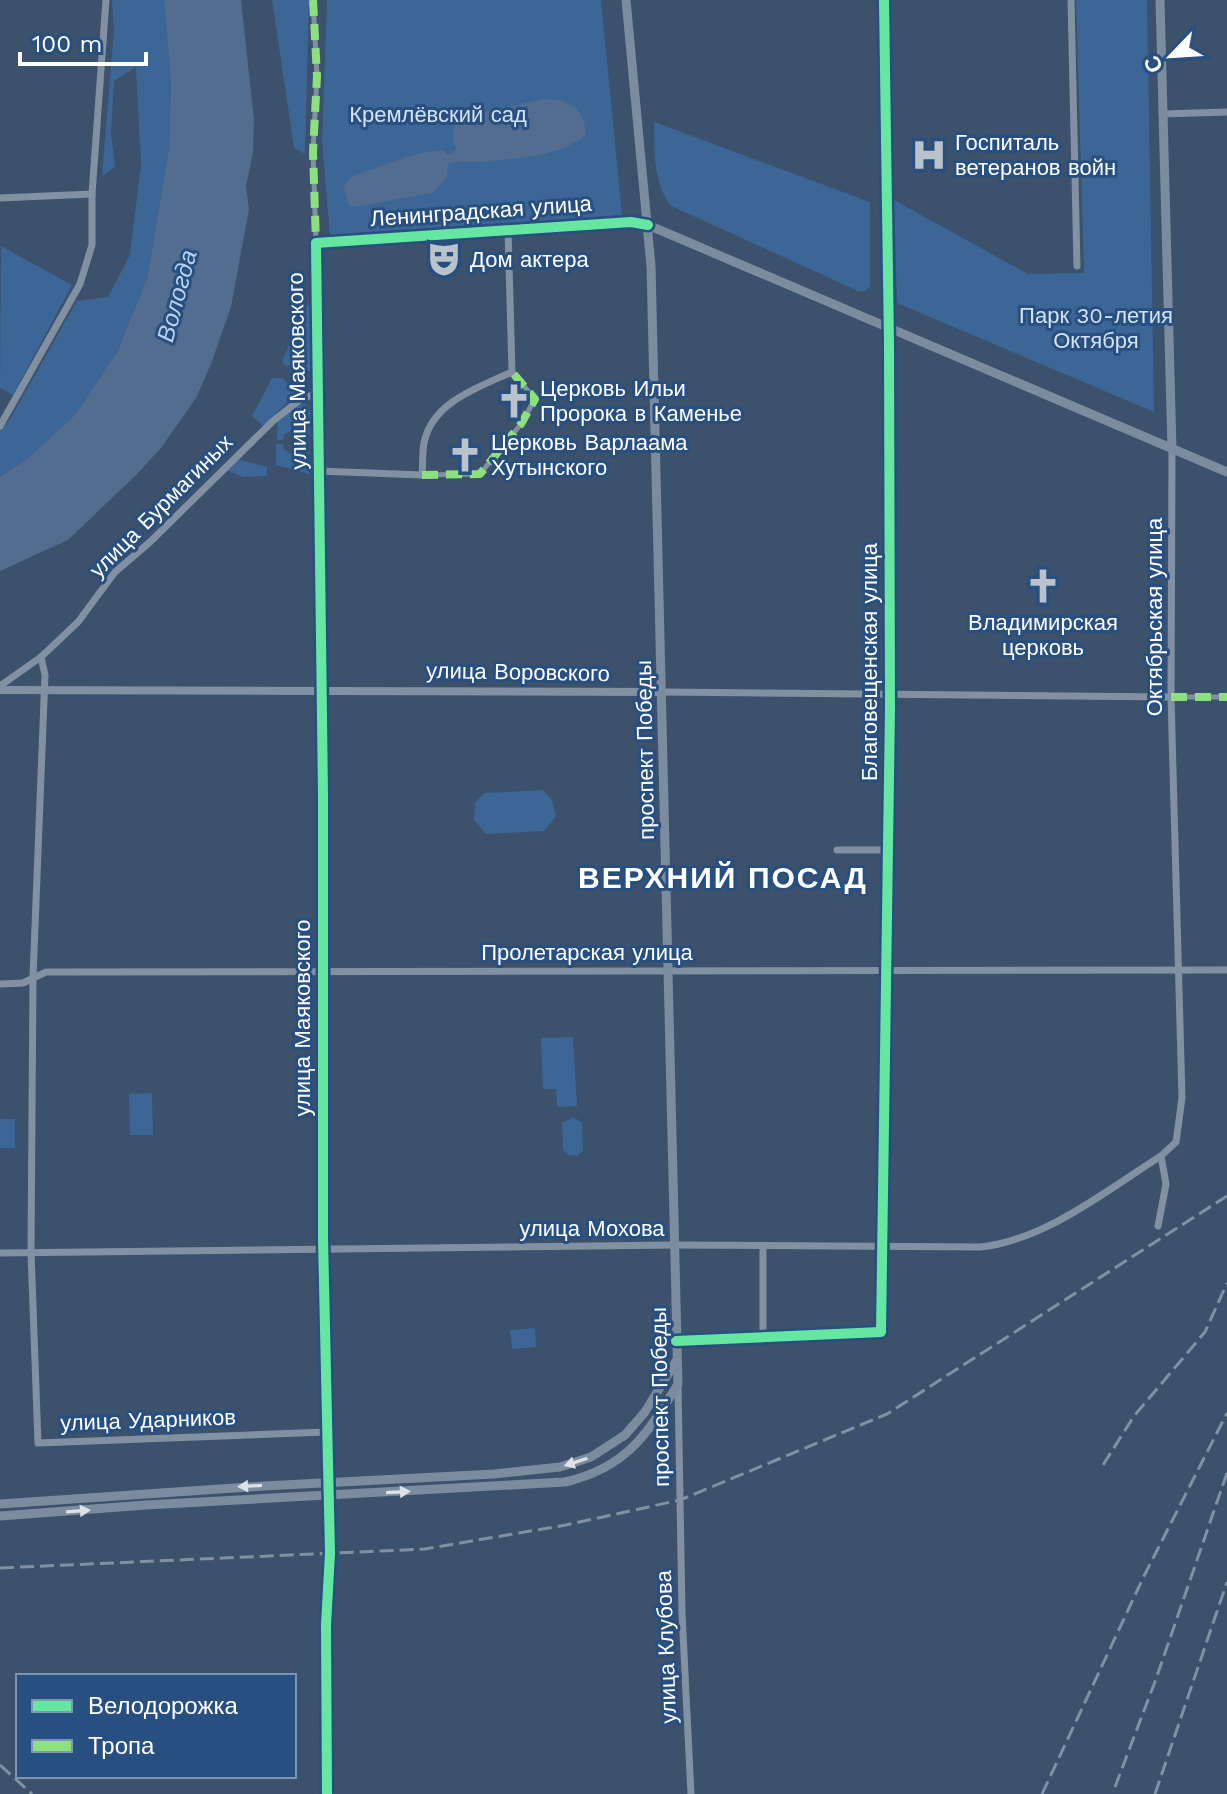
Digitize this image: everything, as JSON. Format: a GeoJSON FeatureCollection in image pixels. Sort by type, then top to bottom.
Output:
{"type":"FeatureCollection","features":[{"type":"Feature","properties":{"kind":"main road","name":"проспект Победы"},"geometry":{"type":"LineString","coordinates":[[626,0],[651,266],[678,1384]]}},
{"type":"Feature","properties":{"kind":"main road","name":"Октябрьская улица"},"geometry":{"type":"LineString","coordinates":[[1160,0],[1172,449]]}},
{"type":"Feature","properties":{"kind":"main road","name":"Ленинградская улица"},"geometry":{"type":"LineString","coordinates":[[648,225],[1227,472]]}},
{"type":"Feature","properties":{"kind":"main road"},"geometry":{"type":"LineString","coordinates":[[0,1504],[534,1471],[578,1463],[611,1446],[632,1429],[677,1359]]}},
{"type":"Feature","properties":{"kind":"main road"},"geometry":{"type":"LineString","coordinates":[[0,1516],[538,1485],[587,1477],[617,1462],[638,1444],[678,1384]]}},
{"type":"Feature","properties":{"kind":"street"},"geometry":{"type":"LineString","coordinates":[[0,426],[80,284],[92,245],[92,194],[106,0]]}},
{"type":"Feature","properties":{"kind":"street"},"geometry":{"type":"LineString","coordinates":[[313,0],[317,76],[313,152],[316,243]]}},
{"type":"Feature","properties":{"kind":"street","name":"Благовещенская улица"},"geometry":{"type":"LineString","coordinates":[[763,1338],[881,1332],[890,693],[884,0]]}},
{"type":"Feature","properties":{"kind":"street"},"geometry":{"type":"LineString","coordinates":[[1071,0],[1077,266]]}},
{"type":"Feature","properties":{"kind":"street"},"geometry":{"type":"LineString","coordinates":[[1162,114],[1227,112]]}},
{"type":"Feature","properties":{"kind":"street"},"geometry":{"type":"LineString","coordinates":[[0,198],[92,194]]}},
{"type":"Feature","properties":{"kind":"street","name":"Ленинградская улица"},"geometry":{"type":"LineString","coordinates":[[316,243],[508,228],[631,222],[648,225]]}},
{"type":"Feature","properties":{"kind":"street"},"geometry":{"type":"LineString","coordinates":[[318,471],[480,474],[521,424],[535,399],[512,372],[508,228]]}},
{"type":"Feature","properties":{"kind":"street","name":"улица Маяковского"},"geometry":{"type":"LineString","coordinates":[[316,243],[322,690],[323,1250],[329,1495],[327,1794]]}},
{"type":"Feature","properties":{"kind":"street"},"geometry":{"type":"LineString","coordinates":[[422,475],[426,436],[449,403],[512,372]]}},
{"type":"Feature","properties":{"kind":"street","name":"улица Бурмагиных"},"geometry":{"type":"LineString","coordinates":[[0,688],[41,657],[78,622],[115,572],[150,542],[273,421],[297,401],[318,393]]}},
{"type":"Feature","properties":{"kind":"street","name":"Октябрьская улица"},"geometry":{"type":"LineString","coordinates":[[1161,1156],[1176,1142],[1182,1098],[1171,697],[1172,449]]}},
{"type":"Feature","properties":{"kind":"street","name":"улица Ударников"},"geometry":{"type":"LineString","coordinates":[[41,657],[45,675],[42,690],[33,977],[31,1252],[38,1443],[326,1432]]}},
{"type":"Feature","properties":{"kind":"street","name":"улица Воровского"},"geometry":{"type":"LineString","coordinates":[[0,688],[1227,697]]}},
{"type":"Feature","properties":{"kind":"street"},"geometry":{"type":"LineString","coordinates":[[837,850],[888,850]]}},
{"type":"Feature","properties":{"kind":"street","name":"Пролетарская улица"},"geometry":{"type":"LineString","coordinates":[[0,984],[23,983],[46,972],[1227,970]]}},
{"type":"Feature","properties":{"kind":"street"},"geometry":{"type":"LineString","coordinates":[[1158,1226],[1166,1184],[1161,1156]]}},
{"type":"Feature","properties":{"kind":"street","name":"улица Мохова"},"geometry":{"type":"LineString","coordinates":[[0,1253],[674,1245],[980,1247],[1021,1240],[1041,1231],[1161,1156]]}},
{"type":"Feature","properties":{"kind":"street"},"geometry":{"type":"LineString","coordinates":[[676,1341],[763,1338],[763,1246]]}},
{"type":"Feature","properties":{"kind":"street","name":"проспект Победы"},"geometry":{"type":"LineString","coordinates":[[678,1384],[680,1500]]}},
{"type":"Feature","properties":{"kind":"street","name":"улица Клубова"},"geometry":{"type":"LineString","coordinates":[[680,1500],[691,1794]]}},
{"type":"Feature","properties":{"kind":"green space"},"geometry":{"type":"Polygon","coordinates":[[[112,0],[164,0],[171,83],[169,147],[147,279],[117,352],[75,415],[27,459],[0,477],[0,431],[10,419],[77,301],[108,297],[130,255],[141,165],[136,67],[114,81],[111,132],[115,167],[102,176],[114,30],[112,0]]]}},
{"type":"Feature","properties":{"kind":"green space"},"geometry":{"type":"Polygon","coordinates":[[[272,0],[309,0],[305,154],[294,148],[272,0]]]}},
{"type":"Feature","properties":{"kind":"green space","name":"Кремлёвский сад"},"geometry":{"type":"Polygon","coordinates":[[[327,0],[601,0],[622,215],[330,236],[322,141],[327,0]]]}},
{"type":"Feature","properties":{"kind":"green space","name":"Парк 30-летия Октября"},"geometry":{"type":"Polygon","coordinates":[[[1076,0],[1147,0],[1154,412],[897,303],[894,200],[1028,274],[1084,273],[1076,0]]]}},
{"type":"Feature","properties":{"kind":"green space"},"geometry":{"type":"Polygon","coordinates":[[[654,122],[870,202],[870,286],[866,291],[858,291],[671,206],[660,186],[654,122]]]}},
{"type":"Feature","properties":{"kind":"green space"},"geometry":{"type":"Polygon","coordinates":[[[1,246],[72,285],[13,395],[0,388],[1,246]]]}},
{"type":"Feature","properties":{"kind":"green space"},"geometry":{"type":"Polygon","coordinates":[[[308,304],[311,307],[312,371],[300,372],[296,366],[285,366],[282,361],[308,304]]]}},
{"type":"Feature","properties":{"kind":"green space"},"geometry":{"type":"Polygon","coordinates":[[[272,378],[282,378],[290,385],[296,383],[300,390],[263,426],[252,416],[272,378]]]}},
{"type":"Feature","properties":{"kind":"green space"},"geometry":{"type":"Polygon","coordinates":[[[306,404],[310,412],[309,439],[305,432],[295,428],[284,435],[283,440],[277,440],[278,420],[298,405],[306,404]]]}},
{"type":"Feature","properties":{"kind":"green space"},"geometry":{"type":"Polygon","coordinates":[[[308,443],[309,474],[276,465],[276,444],[283,444],[289,453],[302,454],[308,443]]]}},
{"type":"Feature","properties":{"kind":"green space"},"geometry":{"type":"Polygon","coordinates":[[[237,459],[267,467],[267,476],[243,477],[226,470],[237,459]]]}},
{"type":"Feature","properties":{"kind":"green space"},"geometry":{"type":"Polygon","coordinates":[[[543,790],[552,800],[556,816],[544,831],[486,834],[474,820],[475,803],[484,793],[543,790]]]}},
{"type":"Feature","properties":{"kind":"green space"},"geometry":{"type":"Polygon","coordinates":[[[573,1037],[577,1106],[557,1107],[556,1089],[543,1089],[541,1038],[573,1037]]]}},
{"type":"Feature","properties":{"kind":"green space"},"geometry":{"type":"Polygon","coordinates":[[[152,1093],[153,1135],[130,1135],[129,1094],[152,1093]]]}},
{"type":"Feature","properties":{"kind":"green space"},"geometry":{"type":"Polygon","coordinates":[[[574,1117],[582,1123],[583,1150],[577,1156],[568,1155],[563,1150],[562,1123],[574,1117]]]}},
{"type":"Feature","properties":{"kind":"green space"},"geometry":{"type":"Polygon","coordinates":[[[0,1119],[15,1119],[15,1148],[0,1148],[0,1119]]]}},
{"type":"Feature","properties":{"kind":"green space"},"geometry":{"type":"Polygon","coordinates":[[[535,1328],[536,1347],[512,1349],[510,1330],[535,1328]]]}},
{"type":"Feature","properties":{"kind":"water","name":"Вологда"},"geometry":{"type":"Polygon","coordinates":[[[164,0],[241,0],[254,120],[253,153],[246,186],[249,209],[231,307],[196,398],[161,448],[68,540],[0,571],[0,477],[27,459],[75,415],[117,352],[147,279],[169,147],[171,83],[164,0]]]}},
{"type":"Feature","properties":{"kind":"water"},"geometry":{"type":"Polygon","coordinates":[[[545,99],[568,103],[579,111],[586,134],[564,148],[536,156],[448,164],[447,177],[433,193],[353,207],[349,205],[343,188],[350,178],[422,153],[444,151],[447,155],[456,150],[454,126],[465,116],[545,99]]]}},
{"type":"Feature","properties":{"kind":"railway"},"geometry":{"type":"LineString","coordinates":[[0,1568],[425,1549],[566,1525],[680,1500],[887,1414],[1227,1196]]}},
{"type":"Feature","properties":{"kind":"railway"},"geometry":{"type":"LineString","coordinates":[[1103,1465],[1134,1416],[1205,1332],[1227,1283]]}},
{"type":"Feature","properties":{"kind":"railway"},"geometry":{"type":"LineString","coordinates":[[1042,1794],[1144,1576],[1227,1413]]}},
{"type":"Feature","properties":{"kind":"railway"},"geometry":{"type":"LineString","coordinates":[[1115,1787],[1227,1473]]}},
{"type":"Feature","properties":{"kind":"railway"},"geometry":{"type":"LineString","coordinates":[[1155,1794],[1227,1582]]}},
{"type":"Feature","properties":{"kind":"railway"},"geometry":{"type":"LineString","coordinates":[[0,1765],[32,1794]]}},
{"type":"Feature","properties":{"kind":"marked path"},"geometry":{"type":"LineString","coordinates":[[313,0],[317,76],[313,152],[316,243]]}},
{"type":"Feature","properties":{"kind":"marked path"},"geometry":{"type":"LineString","coordinates":[[422,475],[480,474],[521,424],[535,399],[512,372]]}},
{"type":"Feature","properties":{"kind":"marked path"},"geometry":{"type":"LineString","coordinates":[[1171,697],[1227,697]]}},
{"type":"Feature","properties":{"kind":"cycle path"},"geometry":{"type":"LineString","coordinates":[[676,1341],[881,1332],[890,708],[884,0]]}},
{"type":"Feature","properties":{"kind":"cycle path"},"geometry":{"type":"LineString","coordinates":[[327,1794],[326,1625],[330,1553],[323,1238],[323,797],[316,243],[631,222],[648,225]]}},
{"type":"Feature","properties":{"kind":"place","name":"Госпиталь ветеранов войн"},"geometry":{"type":"Point","coordinates":[929,155]}},
{"type":"Feature","properties":{"kind":"place","name":"Дом актера"},"geometry":{"type":"Point","coordinates":[444,259]}},
{"type":"Feature","properties":{"kind":"place","name":"Церковь Ильи Пророка в Каменье"},"geometry":{"type":"Point","coordinates":[514,401]}},
{"type":"Feature","properties":{"kind":"place","name":"Церковь Варлаама Хутынского"},"geometry":{"type":"Point","coordinates":[465,455]}},
{"type":"Feature","properties":{"kind":"place","name":"Владимирская церковь"},"geometry":{"type":"Point","coordinates":[1043,586]}},
{"type":"Feature","properties":{"kind":"district","name":"ВЕРХНИЙ ПОСАД"},"geometry":{"type":"Point","coordinates":[723,877]}}]}
